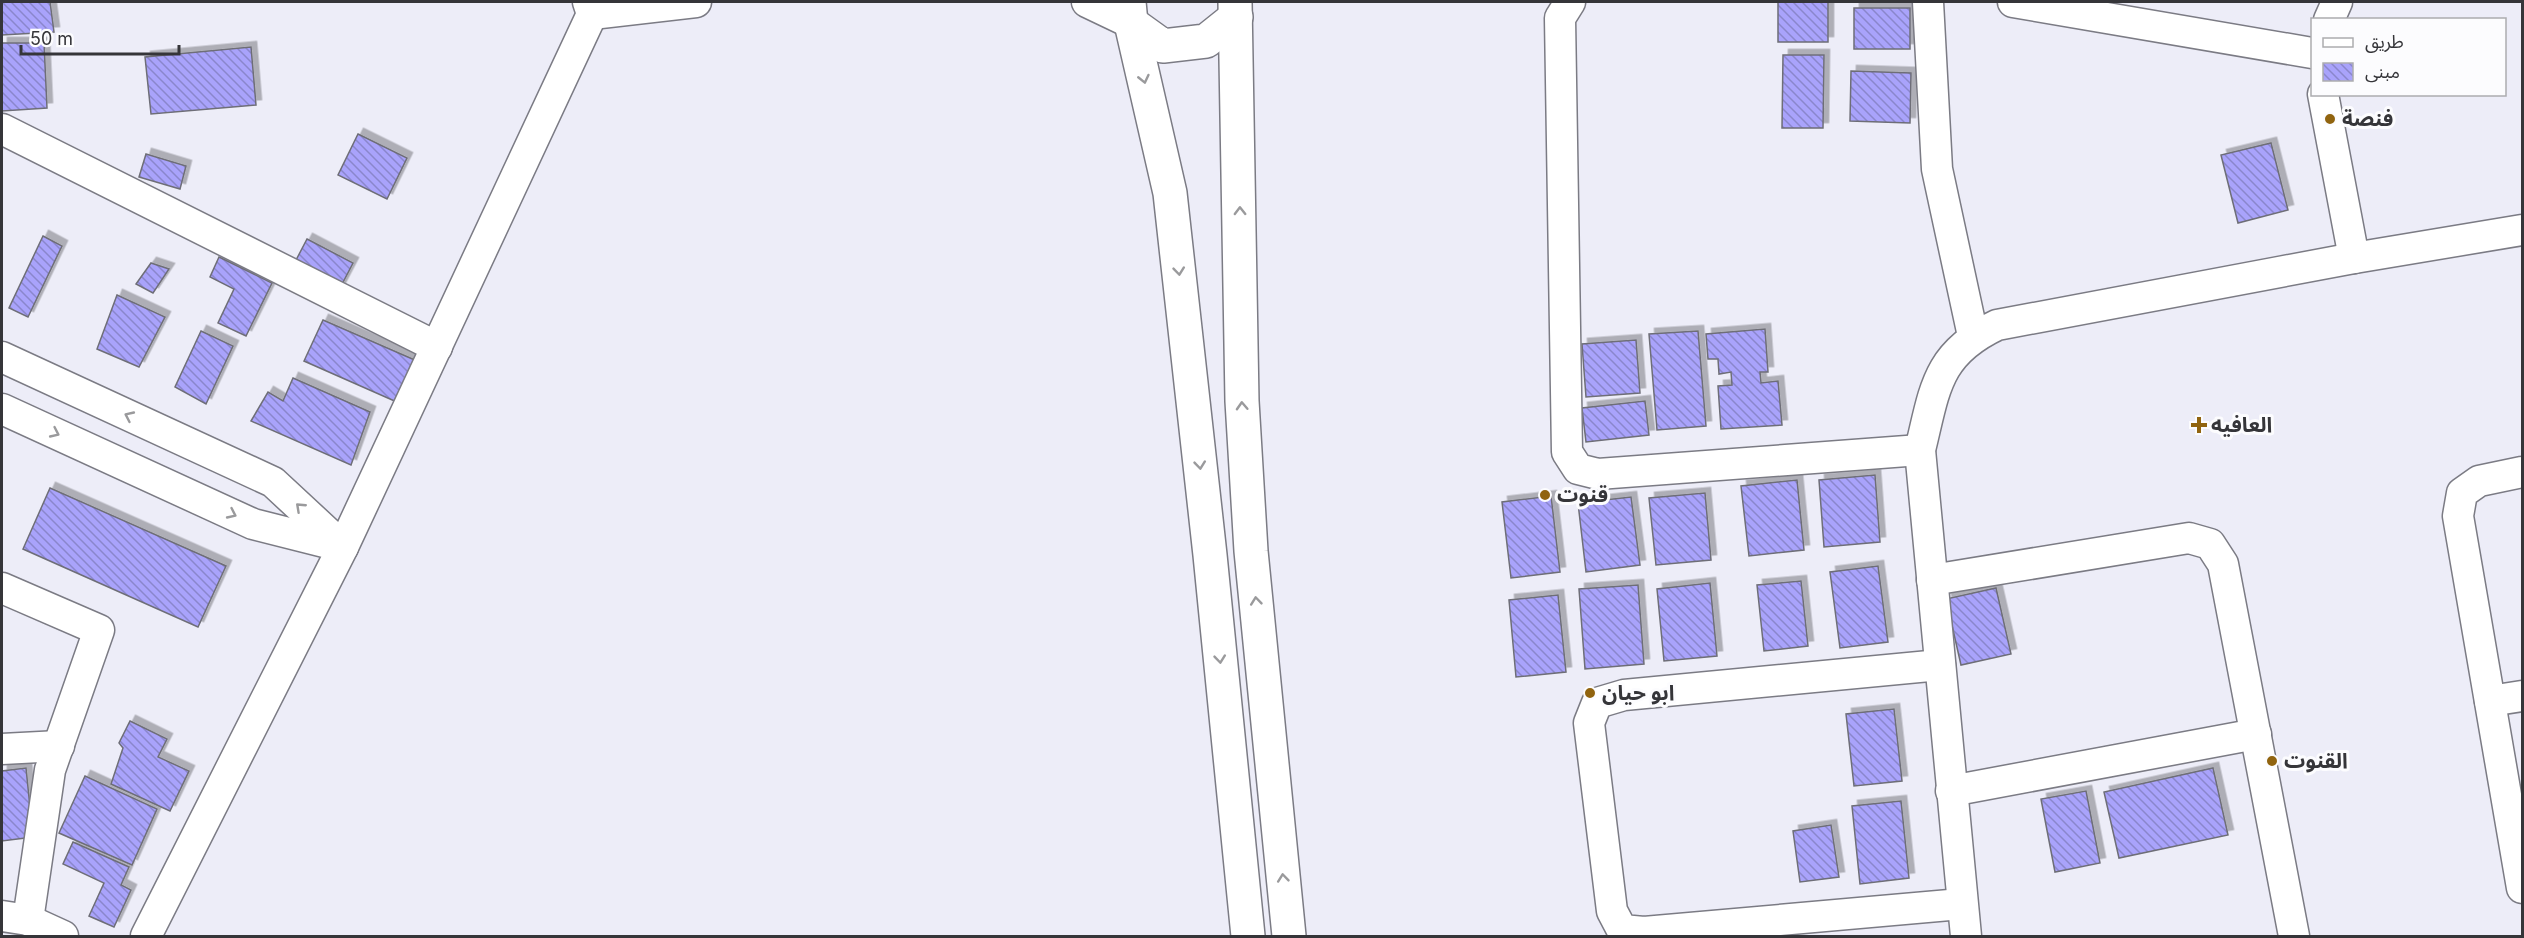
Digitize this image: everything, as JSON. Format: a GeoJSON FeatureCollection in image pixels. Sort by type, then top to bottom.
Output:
{"type":"FeatureCollection","features":[{"type":"Feature","properties":{"kind":"main road"},"geometry":{"type":"LineString","coordinates":[[1130,12],[1163,46],[1206,41],[1235,9]]}},
{"type":"Feature","properties":{"kind":"main road"},"geometry":{"type":"LineString","coordinates":[[1235,9],[1242,401],[1251,551],[1289,936]]}},
{"type":"Feature","properties":{"kind":"main road"},"geometry":{"type":"LineString","coordinates":[[1130,12],[1170,193],[1210,555],[1248,936]]}},
{"type":"Feature","properties":{"kind":"street"},"geometry":{"type":"LineString","coordinates":[[146,936],[343,547],[437,347],[590,8],[696,2]]}},
{"type":"Feature","properties":{"kind":"street"},"geometry":{"type":"LineString","coordinates":[[1087,2],[1130,12]]}},
{"type":"Feature","properties":{"kind":"street"},"geometry":{"type":"LineString","coordinates":[[1570,2],[1560,18],[1567,452],[1578,469],[1598,474],[1920,450]]}},
{"type":"Feature","properties":{"kind":"street"},"geometry":{"type":"LineString","coordinates":[[1928,2],[1937,169],[1973,336]]}},
{"type":"Feature","properties":{"kind":"street"},"geometry":{"type":"LineString","coordinates":[[2013,2],[2311,53]]}},
{"type":"Feature","properties":{"kind":"street"},"geometry":{"type":"LineString","coordinates":[[2330,18],[2337,2]]}},
{"type":"Feature","properties":{"kind":"street"},"geometry":{"type":"LineString","coordinates":[[2323,96],[2354,258]]}},
{"type":"Feature","properties":{"kind":"street"},"geometry":{"type":"LineString","coordinates":[[2,129],[437,347]]}},
{"type":"Feature","properties":{"kind":"street"},"geometry":{"type":"LineString","coordinates":[[1965,936],[1920,450],[1936,385],[1952,355],[1973,336],[1997,325],[2354,258],[2523,230]]}},
{"type":"Feature","properties":{"kind":"street"},"geometry":{"type":"LineString","coordinates":[[2,357],[273,482],[343,547]]}},
{"type":"Feature","properties":{"kind":"street"},"geometry":{"type":"LineString","coordinates":[[2,409],[254,524],[343,547]]}},
{"type":"Feature","properties":{"kind":"street"},"geometry":{"type":"LineString","coordinates":[[2523,472],[2479,481],[2462,493],[2458,516],[2523,888]]}},
{"type":"Feature","properties":{"kind":"street"},"geometry":{"type":"LineString","coordinates":[[1932,580],[2189,538],[2210,544],[2223,564],[2294,936]]}},
{"type":"Feature","properties":{"kind":"street"},"geometry":{"type":"LineString","coordinates":[[2,588],[99,630],[50,770],[15,918],[63,936]]}},
{"type":"Feature","properties":{"kind":"street"},"geometry":{"type":"LineString","coordinates":[[1940,665],[1624,695],[1598,703],[1589,723],[1612,911],[1622,930],[1644,932],[1961,904]]}},
{"type":"Feature","properties":{"kind":"street"},"geometry":{"type":"LineString","coordinates":[[2490,701],[2523,696]]}},
{"type":"Feature","properties":{"kind":"street"},"geometry":{"type":"LineString","coordinates":[[1951,791],[2256,734]]}},
{"type":"Feature","properties":{"kind":"street"},"geometry":{"type":"LineString","coordinates":[[2,749],[59,746]]}},
{"type":"Feature","properties":{"kind":"building"},"geometry":{"type":"Polygon","coordinates":[[[2,2],[50,2],[54,32],[2,35],[2,2]]]}},
{"type":"Feature","properties":{"kind":"building"},"geometry":{"type":"Polygon","coordinates":[[[1778,2],[1828,2],[1828,42],[1778,42],[1778,2]]]}},
{"type":"Feature","properties":{"kind":"building"},"geometry":{"type":"Polygon","coordinates":[[[1854,8],[1910,8],[1910,49],[1854,49],[1854,8]]]}},
{"type":"Feature","properties":{"kind":"building"},"geometry":{"type":"Polygon","coordinates":[[[2,43],[44,43],[47,108],[2,111],[2,43]]]}},
{"type":"Feature","properties":{"kind":"building"},"geometry":{"type":"Polygon","coordinates":[[[251,47],[256,105],[151,114],[145,57],[251,47]]]}},
{"type":"Feature","properties":{"kind":"building"},"geometry":{"type":"Polygon","coordinates":[[[1783,55],[1824,55],[1823,128],[1782,128],[1783,55]]]}},
{"type":"Feature","properties":{"kind":"building"},"geometry":{"type":"Polygon","coordinates":[[[1851,71],[1911,73],[1910,123],[1850,121],[1851,71]]]}},
{"type":"Feature","properties":{"kind":"building"},"geometry":{"type":"Polygon","coordinates":[[[358,134],[407,158],[387,199],[338,175],[358,134]]]}},
{"type":"Feature","properties":{"kind":"building"},"geometry":{"type":"Polygon","coordinates":[[[2271,143],[2288,210],[2238,223],[2221,155],[2271,143]]]}},
{"type":"Feature","properties":{"kind":"building"},"geometry":{"type":"Polygon","coordinates":[[[146,154],[186,166],[180,189],[139,177],[146,154]]]}},
{"type":"Feature","properties":{"kind":"building"},"geometry":{"type":"Polygon","coordinates":[[[43,236],[62,246],[28,317],[9,308],[43,236]]]}},
{"type":"Feature","properties":{"kind":"building"},"geometry":{"type":"Polygon","coordinates":[[[307,239],[353,263],[340,288],[294,264],[307,239]]]}},
{"type":"Feature","properties":{"kind":"building"},"geometry":{"type":"Polygon","coordinates":[[[219,257],[272,283],[246,336],[218,323],[234,289],[210,277],[219,257]]]}},
{"type":"Feature","properties":{"kind":"building"},"geometry":{"type":"Polygon","coordinates":[[[151,263],[169,269],[153,293],[136,284],[151,263]]]}},
{"type":"Feature","properties":{"kind":"building"},"geometry":{"type":"Polygon","coordinates":[[[117,295],[165,317],[139,367],[97,349],[117,295]]]}},
{"type":"Feature","properties":{"kind":"building"},"geometry":{"type":"Polygon","coordinates":[[[323,320],[417,361],[399,403],[304,361],[323,320]]]}},
{"type":"Feature","properties":{"kind":"building"},"geometry":{"type":"Polygon","coordinates":[[[1765,329],[1768,372],[1760,372],[1761,383],[1778,381],[1782,425],[1721,429],[1718,386],[1732,385],[1731,372],[1719,374],[1718,359],[1708,359],[1706,334],[1765,329]]]}},
{"type":"Feature","properties":{"kind":"building"},"geometry":{"type":"Polygon","coordinates":[[[201,331],[233,346],[206,404],[175,387],[201,331]]]}},
{"type":"Feature","properties":{"kind":"building"},"geometry":{"type":"Polygon","coordinates":[[[1698,331],[1706,426],[1657,430],[1649,334],[1698,331]]]}},
{"type":"Feature","properties":{"kind":"building"},"geometry":{"type":"Polygon","coordinates":[[[1636,340],[1640,393],[1586,397],[1582,344],[1636,340]]]}},
{"type":"Feature","properties":{"kind":"building"},"geometry":{"type":"Polygon","coordinates":[[[293,378],[370,412],[351,465],[251,421],[268,392],[283,401],[293,378]]]}},
{"type":"Feature","properties":{"kind":"building"},"geometry":{"type":"Polygon","coordinates":[[[1645,401],[1649,435],[1586,442],[1582,408],[1645,401]]]}},
{"type":"Feature","properties":{"kind":"building"},"geometry":{"type":"Polygon","coordinates":[[[1875,475],[1880,542],[1824,547],[1819,480],[1875,475]]]}},
{"type":"Feature","properties":{"kind":"building"},"geometry":{"type":"Polygon","coordinates":[[[1797,480],[1804,550],[1749,556],[1741,486],[1797,480]]]}},
{"type":"Feature","properties":{"kind":"building"},"geometry":{"type":"Polygon","coordinates":[[[50,488],[226,566],[198,627],[23,549],[50,488]]]}},
{"type":"Feature","properties":{"kind":"building"},"geometry":{"type":"Polygon","coordinates":[[[1705,493],[1711,560],[1656,565],[1649,498],[1705,493]]]}},
{"type":"Feature","properties":{"kind":"building"},"geometry":{"type":"Polygon","coordinates":[[[1551,496],[1560,572],[1511,578],[1502,502],[1551,496]]]}},
{"type":"Feature","properties":{"kind":"building"},"geometry":{"type":"Polygon","coordinates":[[[1631,497],[1640,565],[1586,572],[1578,503],[1631,497]]]}},
{"type":"Feature","properties":{"kind":"building"},"geometry":{"type":"Polygon","coordinates":[[[1878,566],[1888,642],[1840,648],[1830,572],[1878,566]]]}},
{"type":"Feature","properties":{"kind":"building"},"geometry":{"type":"Polygon","coordinates":[[[1801,581],[1808,646],[1764,651],[1757,585],[1801,581]]]}},
{"type":"Feature","properties":{"kind":"building"},"geometry":{"type":"Polygon","coordinates":[[[1710,583],[1717,656],[1664,661],[1657,589],[1710,583]]]}},
{"type":"Feature","properties":{"kind":"building"},"geometry":{"type":"Polygon","coordinates":[[[1638,585],[1644,664],[1585,669],[1579,589],[1638,585]]]}},
{"type":"Feature","properties":{"kind":"building"},"geometry":{"type":"Polygon","coordinates":[[[1996,588],[2011,654],[1961,665],[1946,599],[1996,588]]]}},
{"type":"Feature","properties":{"kind":"building"},"geometry":{"type":"Polygon","coordinates":[[[1558,595],[1566,672],[1516,677],[1509,600],[1558,595]]]}},
{"type":"Feature","properties":{"kind":"building"},"geometry":{"type":"Polygon","coordinates":[[[1894,709],[1902,781],[1854,786],[1846,714],[1894,709]]]}},
{"type":"Feature","properties":{"kind":"building"},"geometry":{"type":"Polygon","coordinates":[[[130,721],[167,739],[158,757],[189,771],[170,811],[111,784],[123,748],[119,743],[130,721]]]}},
{"type":"Feature","properties":{"kind":"building"},"geometry":{"type":"Polygon","coordinates":[[[26,768],[33,837],[2,841],[2,771],[26,768]]]}},
{"type":"Feature","properties":{"kind":"building"},"geometry":{"type":"Polygon","coordinates":[[[2213,768],[2228,835],[2119,858],[2104,792],[2213,768]]]}},
{"type":"Feature","properties":{"kind":"building"},"geometry":{"type":"Polygon","coordinates":[[[85,776],[157,809],[132,865],[59,833],[85,776]]]}},
{"type":"Feature","properties":{"kind":"building"},"geometry":{"type":"Polygon","coordinates":[[[2086,791],[2100,863],[2055,872],[2041,799],[2086,791]]]}},
{"type":"Feature","properties":{"kind":"building"},"geometry":{"type":"Polygon","coordinates":[[[1901,801],[1909,878],[1860,884],[1852,806],[1901,801]]]}},
{"type":"Feature","properties":{"kind":"building"},"geometry":{"type":"Polygon","coordinates":[[[1831,825],[1839,877],[1800,882],[1793,831],[1831,825]]]}},
{"type":"Feature","properties":{"kind":"building"},"geometry":{"type":"Polygon","coordinates":[[[73,842],[129,867],[121,885],[131,890],[114,927],[89,916],[104,883],[63,864],[73,842]]]}},
{"type":"Feature","properties":{"kind":"place","name":"فنصة"},"geometry":{"type":"Point","coordinates":[2330,119]}},
{"type":"Feature","properties":{"kind":"place","name":"العافيه"},"geometry":{"type":"Point","coordinates":[2199,425]}},
{"type":"Feature","properties":{"kind":"place","name":"قنوت"},"geometry":{"type":"Point","coordinates":[1545,495]}},
{"type":"Feature","properties":{"kind":"place","name":"ابو حيان"},"geometry":{"type":"Point","coordinates":[1590,693]}},
{"type":"Feature","properties":{"kind":"place","name":"القنوت"},"geometry":{"type":"Point","coordinates":[2272,761]}}]}
